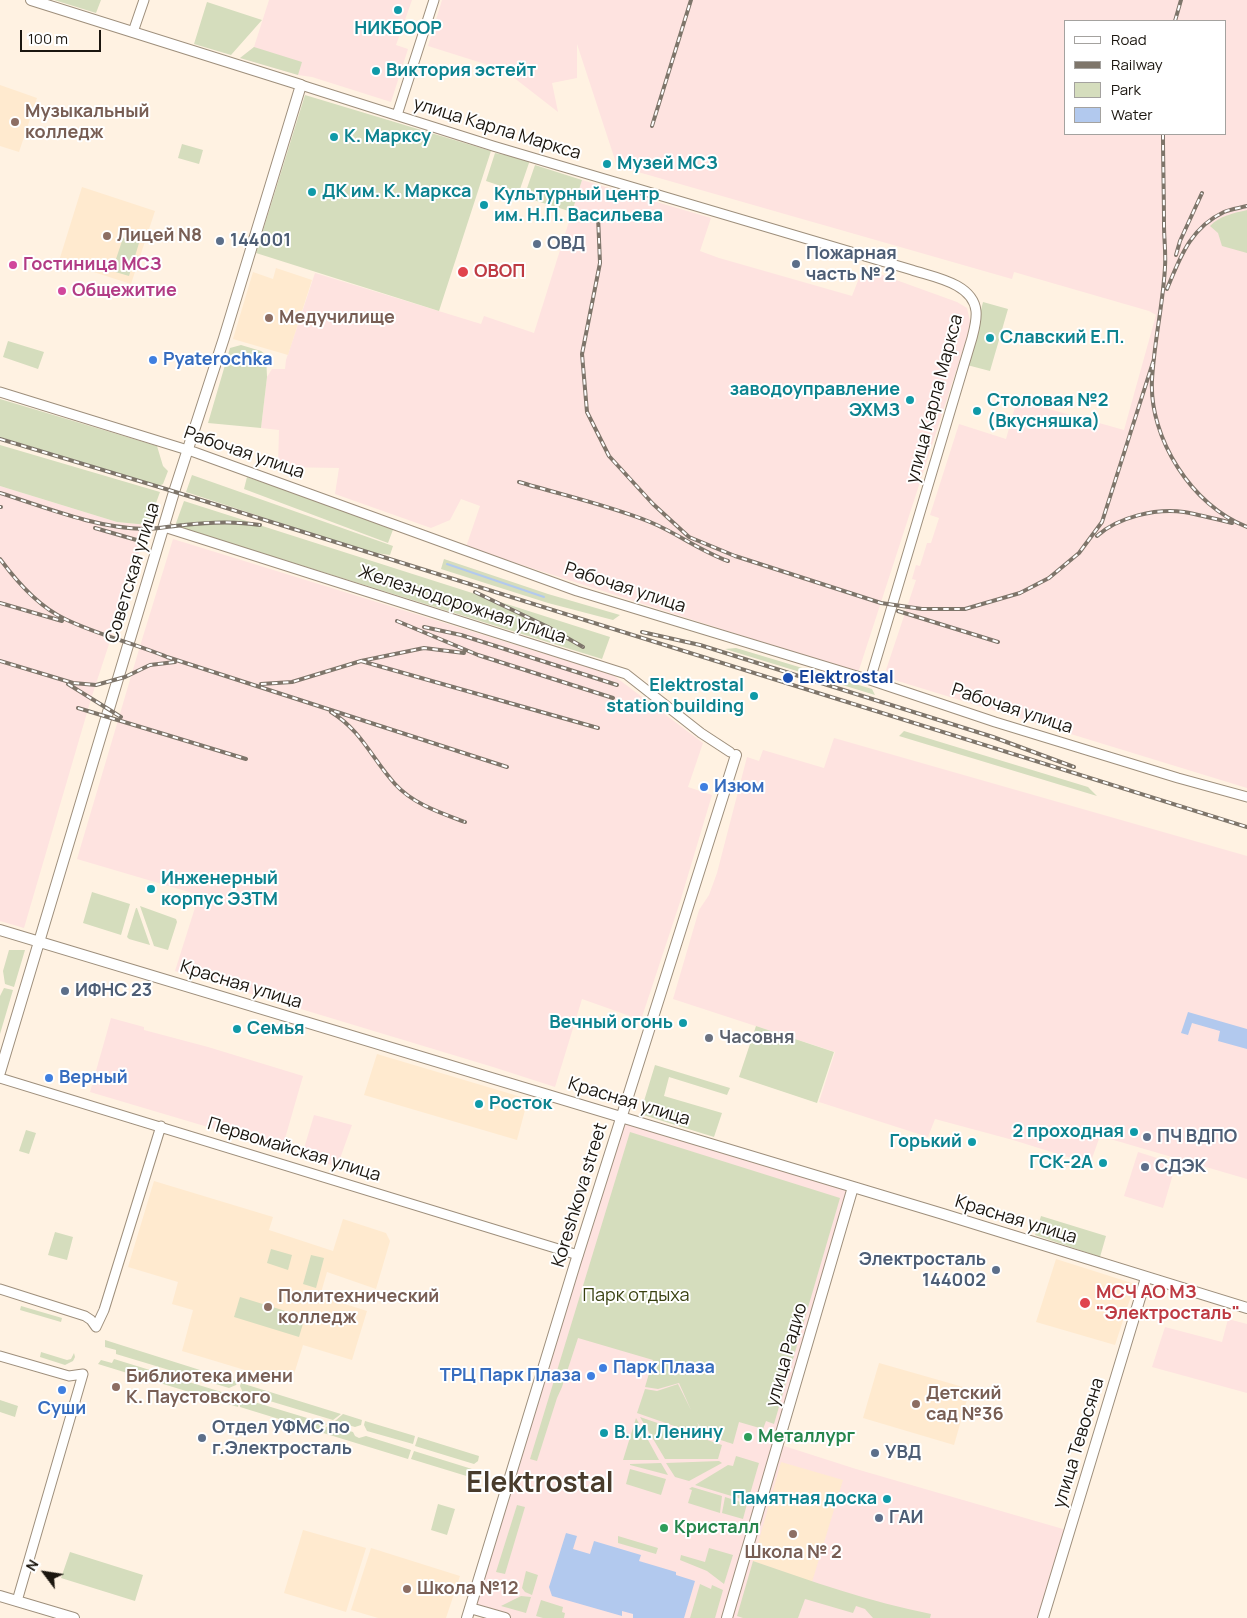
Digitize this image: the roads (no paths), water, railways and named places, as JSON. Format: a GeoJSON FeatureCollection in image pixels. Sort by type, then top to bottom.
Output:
{"type":"FeatureCollection","features":[{"type":"Feature","properties":{"kind":"main road","name":"улица Карла Маркса"},"geometry":{"type":"LineString","coordinates":[[31,0],[301,85]]}},
{"type":"Feature","properties":{"kind":"main road","name":"Советская улица"},"geometry":{"type":"LineString","coordinates":[[0,1072],[164,527],[301,85]]}},
{"type":"Feature","properties":{"kind":"main road","name":"Koreshkova street"},"geometry":{"type":"LineString","coordinates":[[469,1613],[733,754]]}},
{"type":"Feature","properties":{"kind":"main road","name":"Красная улица"},"geometry":{"type":"LineString","coordinates":[[0,930],[853,1187],[1247,1308]]}},
{"type":"Feature","properties":{"kind":"main road","name":"улица Радио"},"geometry":{"type":"LineString","coordinates":[[728,1618],[853,1187]]}},
{"type":"Feature","properties":{"kind":"main road","name":"улица Тевосяна"},"geometry":{"type":"LineString","coordinates":[[1043,1618],[1146,1278]]}},
{"type":"Feature","properties":{"kind":"main road"},"geometry":{"type":"LineString","coordinates":[[0,1596],[74,1618]]}},
{"type":"Feature","properties":{"kind":"main road"},"geometry":{"type":"LineString","coordinates":[[469,1613],[505,1618]]}},
{"type":"Feature","properties":{"kind":"street"},"geometry":{"type":"LineString","coordinates":[[133,32],[144,0]]}},
{"type":"Feature","properties":{"kind":"street"},"geometry":{"type":"LineString","coordinates":[[397,115],[434,0]]}},
{"type":"Feature","properties":{"kind":"street","name":"улица Карла Маркса"},"geometry":{"type":"LineString","coordinates":[[301,85],[493,146],[912,270],[957,286],[965,291],[976,308],[975,328],[870,680]]}},
{"type":"Feature","properties":{"kind":"street","name":"Рабочая улица"},"geometry":{"type":"LineString","coordinates":[[0,392],[188,450],[576,591],[870,680],[1004,725],[1178,778],[1247,796]]}},
{"type":"Feature","properties":{"kind":"street","name":"Железнодорожная улица"},"geometry":{"type":"LineString","coordinates":[[164,527],[626,674],[701,732],[733,754]]}},
{"type":"Feature","properties":{"kind":"street","name":"Первомайская улица"},"geometry":{"type":"LineString","coordinates":[[0,1078],[578,1255]]}},
{"type":"Feature","properties":{"kind":"street"},"geometry":{"type":"LineString","coordinates":[[0,1289],[85,1316],[96,1327],[104,1310],[161,1126]]}},
{"type":"Feature","properties":{"kind":"street"},"geometry":{"type":"LineString","coordinates":[[0,1356],[70,1376],[83,1374],[17,1601]]}},
{"type":"Feature","properties":{"kind":"water"},"geometry":{"type":"Polygon","coordinates":[[[1188,1012],[1247,1029],[1247,1049],[1218,1041],[1220,1031],[1192,1023],[1188,1035],[1181,1033],[1188,1012]]]}},
{"type":"Feature","properties":{"kind":"water"},"geometry":{"type":"Polygon","coordinates":[[[566,1533],[577,1536],[573,1549],[590,1554],[594,1541],[641,1555],[639,1561],[676,1572],[676,1575],[695,1581],[684,1618],[633,1618],[633,1614],[622,1611],[622,1616],[552,1596],[549,1587],[566,1533]]]}},
{"type":"Feature","properties":{"kind":"waterway"},"geometry":{"type":"LineString","coordinates":[[447,564],[544,597]]}},
{"type":"Feature","properties":{"kind":"railway"},"geometry":{"type":"LineString","coordinates":[[652,126],[691,0]]}},
{"type":"Feature","properties":{"kind":"railway"},"geometry":{"type":"LineString","coordinates":[[1175,20],[1181,0]]}},
{"type":"Feature","properties":{"kind":"railway"},"geometry":{"type":"LineString","coordinates":[[1163,135],[1165,262],[1153,366],[1153,402],[1166,446],[1192,487],[1227,517],[1247,527]]}},
{"type":"Feature","properties":{"kind":"railway"},"geometry":{"type":"LineString","coordinates":[[1176,255],[1180,241],[1202,193]]}},
{"type":"Feature","properties":{"kind":"railway"},"geometry":{"type":"LineString","coordinates":[[1167,289],[1182,255],[1194,235],[1212,219],[1224,212],[1247,206]]}},
{"type":"Feature","properties":{"kind":"railway"},"geometry":{"type":"LineString","coordinates":[[598,216],[600,263],[582,354],[587,412],[609,456],[653,504],[689,537],[735,556],[881,603],[922,609],[965,609],[1020,593],[1049,578],[1079,553],[1102,522],[1154,359]]}},
{"type":"Feature","properties":{"kind":"railway"},"geometry":{"type":"LineString","coordinates":[[0,439],[169,490],[1247,827]]}},
{"type":"Feature","properties":{"kind":"railway"},"geometry":{"type":"LineString","coordinates":[[519,482],[634,516],[660,526],[728,561]]}},
{"type":"Feature","properties":{"kind":"railway"},"geometry":{"type":"LineString","coordinates":[[0,493],[90,521],[127,528],[150,529],[222,522],[260,525]]}},
{"type":"Feature","properties":{"kind":"railway"},"geometry":{"type":"LineString","coordinates":[[1097,536],[1126,519],[1162,511],[1184,512],[1232,523]]}},
{"type":"Feature","properties":{"kind":"railway"},"geometry":{"type":"LineString","coordinates":[[95,528],[140,541]]}},
{"type":"Feature","properties":{"kind":"railway"},"geometry":{"type":"LineString","coordinates":[[0,559],[37,601],[55,614],[77,625],[167,657],[507,767]]}},
{"type":"Feature","properties":{"kind":"railway"},"geometry":{"type":"LineString","coordinates":[[475,592],[548,627],[583,647]]}},
{"type":"Feature","properties":{"kind":"railway"},"geometry":{"type":"LineString","coordinates":[[0,603],[62,621]]}},
{"type":"Feature","properties":{"kind":"railway"},"geometry":{"type":"LineString","coordinates":[[898,611],[998,642]]}},
{"type":"Feature","properties":{"kind":"railway"},"geometry":{"type":"LineString","coordinates":[[397,621],[478,655],[613,698]]}},
{"type":"Feature","properties":{"kind":"railway"},"geometry":{"type":"LineString","coordinates":[[424,627],[461,635],[617,685]]}},
{"type":"Feature","properties":{"kind":"railway"},"geometry":{"type":"LineString","coordinates":[[642,632],[700,645],[993,737],[1074,767]]}},
{"type":"Feature","properties":{"kind":"railway"},"geometry":{"type":"LineString","coordinates":[[261,684],[292,682],[361,661],[424,648],[464,653]]}},
{"type":"Feature","properties":{"kind":"railway"},"geometry":{"type":"LineString","coordinates":[[0,661],[73,683],[96,685],[125,677],[150,665],[175,662]]}},
{"type":"Feature","properties":{"kind":"railway"},"geometry":{"type":"LineString","coordinates":[[361,661],[598,728]]}},
{"type":"Feature","properties":{"kind":"railway"},"geometry":{"type":"LineString","coordinates":[[68,684],[121,717]]}},
{"type":"Feature","properties":{"kind":"railway"},"geometry":{"type":"LineString","coordinates":[[78,708],[246,759]]}},
{"type":"Feature","properties":{"kind":"railway"},"geometry":{"type":"LineString","coordinates":[[331,712],[351,728],[387,775],[402,791],[428,807],[465,822]]}},
{"type":"Feature","properties":{"kind":"place","name":"НИКБООР"},"geometry":{"type":"Point","coordinates":[398,10]}},
{"type":"Feature","properties":{"kind":"place","name":"Виктория эстейт"},"geometry":{"type":"Point","coordinates":[376,71]}},
{"type":"Feature","properties":{"kind":"place","name":"Музыкальный колледж"},"geometry":{"type":"Point","coordinates":[15,122]}},
{"type":"Feature","properties":{"kind":"place","name":"К. Марксу"},"geometry":{"type":"Point","coordinates":[334,137]}},
{"type":"Feature","properties":{"kind":"place","name":"Музей МСЗ"},"geometry":{"type":"Point","coordinates":[607,164]}},
{"type":"Feature","properties":{"kind":"place","name":"ДК им. К. Маркса"},"geometry":{"type":"Point","coordinates":[312,192]}},
{"type":"Feature","properties":{"kind":"place","name":"Культурный центр им. Н.П. Васильева"},"geometry":{"type":"Point","coordinates":[484,205]}},
{"type":"Feature","properties":{"kind":"place","name":"Лицей N8"},"geometry":{"type":"Point","coordinates":[107,236]}},
{"type":"Feature","properties":{"kind":"place","name":"144001"},"geometry":{"type":"Point","coordinates":[220,241]}},
{"type":"Feature","properties":{"kind":"place","name":"ОВД"},"geometry":{"type":"Point","coordinates":[537,244]}},
{"type":"Feature","properties":{"kind":"place","name":"Пожарная часть № 2"},"geometry":{"type":"Point","coordinates":[796,264]}},
{"type":"Feature","properties":{"kind":"place","name":"Гостиница МСЗ"},"geometry":{"type":"Point","coordinates":[13,265]}},
{"type":"Feature","properties":{"kind":"place","name":"ОВОП"},"geometry":{"type":"Point","coordinates":[463,272]}},
{"type":"Feature","properties":{"kind":"place","name":"Общежитие"},"geometry":{"type":"Point","coordinates":[62,291]}},
{"type":"Feature","properties":{"kind":"place","name":"Медучилище"},"geometry":{"type":"Point","coordinates":[269,318]}},
{"type":"Feature","properties":{"kind":"place","name":"Славский Е.П."},"geometry":{"type":"Point","coordinates":[990,338]}},
{"type":"Feature","properties":{"kind":"place","name":"Pyaterochka"},"geometry":{"type":"Point","coordinates":[153,360]}},
{"type":"Feature","properties":{"kind":"place","name":"заводоуправление ЭХМЗ"},"geometry":{"type":"Point","coordinates":[910,400]}},
{"type":"Feature","properties":{"kind":"place","name":"Столовая №2 (Вкусняшка)"},"geometry":{"type":"Point","coordinates":[977,411]}},
{"type":"Feature","properties":{"kind":"place","name":"Elektrostal"},"geometry":{"type":"Point","coordinates":[788,678]}},
{"type":"Feature","properties":{"kind":"place","name":"Elektrostal station building"},"geometry":{"type":"Point","coordinates":[754,696]}},
{"type":"Feature","properties":{"kind":"place","name":"Изюм"},"geometry":{"type":"Point","coordinates":[704,787]}},
{"type":"Feature","properties":{"kind":"place","name":"Инженерный корпус ЭЗТМ"},"geometry":{"type":"Point","coordinates":[151,889]}},
{"type":"Feature","properties":{"kind":"place","name":"ИФНС 23"},"geometry":{"type":"Point","coordinates":[65,991]}},
{"type":"Feature","properties":{"kind":"place","name":"Вечный огонь"},"geometry":{"type":"Point","coordinates":[683,1023]}},
{"type":"Feature","properties":{"kind":"place","name":"Семья"},"geometry":{"type":"Point","coordinates":[237,1029]}},
{"type":"Feature","properties":{"kind":"place","name":"Часовня"},"geometry":{"type":"Point","coordinates":[709,1038]}},
{"type":"Feature","properties":{"kind":"place","name":"Верный"},"geometry":{"type":"Point","coordinates":[49,1078]}},
{"type":"Feature","properties":{"kind":"place","name":"Росток"},"geometry":{"type":"Point","coordinates":[479,1104]}},
{"type":"Feature","properties":{"kind":"place","name":"2 проходная"},"geometry":{"type":"Point","coordinates":[1134,1132]}},
{"type":"Feature","properties":{"kind":"place","name":"ПЧ ВДПО"},"geometry":{"type":"Point","coordinates":[1147,1137]}},
{"type":"Feature","properties":{"kind":"place","name":"Горький"},"geometry":{"type":"Point","coordinates":[972,1142]}},
{"type":"Feature","properties":{"kind":"place","name":"ГСК-2А"},"geometry":{"type":"Point","coordinates":[1103,1163]}},
{"type":"Feature","properties":{"kind":"place","name":"СДЭК"},"geometry":{"type":"Point","coordinates":[1145,1167]}},
{"type":"Feature","properties":{"kind":"place","name":"Электросталь 144002"},"geometry":{"type":"Point","coordinates":[996,1270]}},
{"type":"Feature","properties":{"kind":"place","name":"МСЧ АО МЗ \"Электросталь\""},"geometry":{"type":"Point","coordinates":[1085,1303]}},
{"type":"Feature","properties":{"kind":"place","name":"Политехнический колледж"},"geometry":{"type":"Point","coordinates":[268,1307]}},
{"type":"Feature","properties":{"kind":"place","name":"Парк Плаза"},"geometry":{"type":"Point","coordinates":[603,1368]}},
{"type":"Feature","properties":{"kind":"place","name":"ТРЦ Парк Плаза"},"geometry":{"type":"Point","coordinates":[591,1376]}},
{"type":"Feature","properties":{"kind":"place","name":"Библиотека имени К. Паустовского"},"geometry":{"type":"Point","coordinates":[116,1387]}},
{"type":"Feature","properties":{"kind":"place","name":"Суши"},"geometry":{"type":"Point","coordinates":[62,1390]}},
{"type":"Feature","properties":{"kind":"place","name":"Детский сад №36"},"geometry":{"type":"Point","coordinates":[916,1404]}},
{"type":"Feature","properties":{"kind":"place","name":"В. И. Ленину"},"geometry":{"type":"Point","coordinates":[604,1433]}},
{"type":"Feature","properties":{"kind":"place","name":"Металлург"},"geometry":{"type":"Point","coordinates":[748,1437]}},
{"type":"Feature","properties":{"kind":"place","name":"Отдел УФМС по г.Электросталь"},"geometry":{"type":"Point","coordinates":[202,1438]}},
{"type":"Feature","properties":{"kind":"place","name":"УВД"},"geometry":{"type":"Point","coordinates":[875,1453]}},
{"type":"Feature","properties":{"kind":"place","name":"Памятная доска"},"geometry":{"type":"Point","coordinates":[887,1499]}},
{"type":"Feature","properties":{"kind":"place","name":"ГАИ"},"geometry":{"type":"Point","coordinates":[879,1518]}},
{"type":"Feature","properties":{"kind":"place","name":"Кристалл"},"geometry":{"type":"Point","coordinates":[664,1528]}},
{"type":"Feature","properties":{"kind":"place","name":"Школа № 2"},"geometry":{"type":"Point","coordinates":[793,1534]}},
{"type":"Feature","properties":{"kind":"place","name":"Школа №12"},"geometry":{"type":"Point","coordinates":[407,1589]}},
{"type":"Feature","properties":{"kind":"district","name":"Elektrostal"},"geometry":{"type":"Point","coordinates":[540,1484]}},
{"type":"Feature","properties":{"kind":"park label","name":"Парк отдыха"},"geometry":{"type":"Point","coordinates":[636,1296]}}]}
